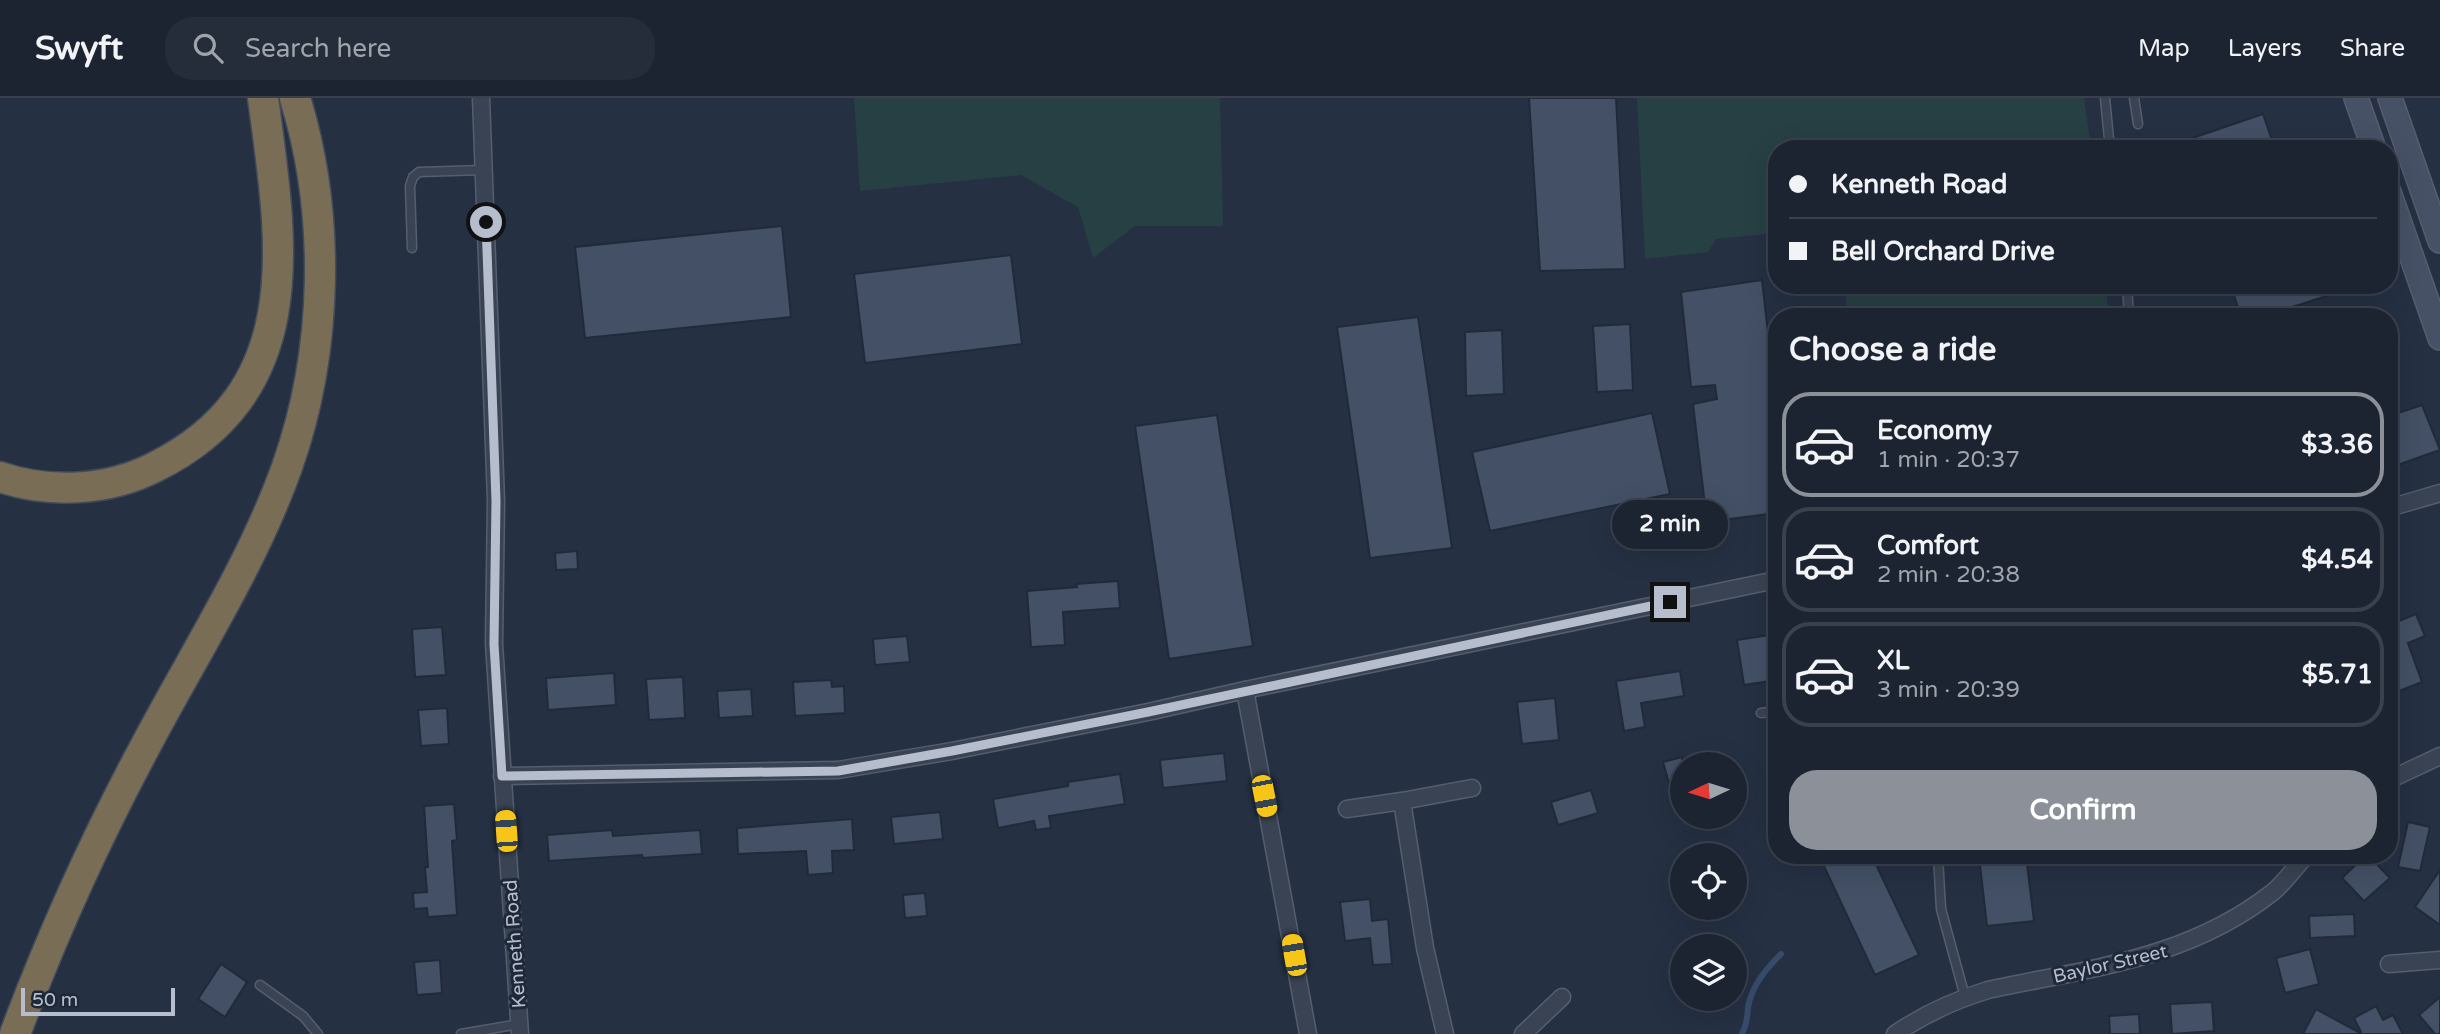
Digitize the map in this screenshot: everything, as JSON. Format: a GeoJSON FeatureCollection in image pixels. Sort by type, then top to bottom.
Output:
{"type":"FeatureCollection","features":[{"type":"Feature","properties":{"kind":"highway"},"geometry":{"type":"LineString","coordinates":[[0,477],[39,487],[68,488],[121,480],[147,471],[191,446],[233,405],[248,383],[269,337],[279,282],[279,223],[263,98]]}},
{"type":"Feature","properties":{"kind":"highway"},"geometry":{"type":"LineString","coordinates":[[15,1034],[86,866],[145,748],[238,575],[287,467],[307,394],[317,322],[318,220],[308,140],[295,98]]}},
{"type":"Feature","properties":{"kind":"highway"},"geometry":{"type":"LineString","coordinates":[[308,140],[314,98]]}},
{"type":"Feature","properties":{"kind":"main road"},"geometry":{"type":"LineString","coordinates":[[2356,98],[2371,140]]}},
{"type":"Feature","properties":{"kind":"main road"},"geometry":{"type":"LineString","coordinates":[[2390,98],[2440,240]]}},
{"type":"Feature","properties":{"kind":"main road"},"geometry":{"type":"LineString","coordinates":[[2398,218],[2440,338]]}},
{"type":"Feature","properties":{"kind":"street","name":"Kenneth Road"},"geometry":{"type":"LineString","coordinates":[[481,98],[496,501],[493,635],[520,1029]]}},
{"type":"Feature","properties":{"kind":"street"},"geometry":{"type":"LineString","coordinates":[[2398,505],[2440,493]]}},
{"type":"Feature","properties":{"kind":"street"},"geometry":{"type":"LineString","coordinates":[[502,776],[838,771],[1148,712],[1768,582]]}},
{"type":"Feature","properties":{"kind":"street"},"geometry":{"type":"LineString","coordinates":[[1245,690],[1308,1034]]}},
{"type":"Feature","properties":{"kind":"street"},"geometry":{"type":"LineString","coordinates":[[2398,776],[2440,756]]}},
{"type":"Feature","properties":{"kind":"street"},"geometry":{"type":"LineString","coordinates":[[1347,809],[1472,788]]}},
{"type":"Feature","properties":{"kind":"street"},"geometry":{"type":"LineString","coordinates":[[1402,801],[1425,948],[1445,1034]]}},
{"type":"Feature","properties":{"kind":"street","name":"Baylor Street"},"geometry":{"type":"LineString","coordinates":[[1895,1034],[1965,997],[2175,948],[2207,934],[2276,890],[2298,864]]}},
{"type":"Feature","properties":{"kind":"street"},"geometry":{"type":"LineString","coordinates":[[2389,964],[2440,960]]}},
{"type":"Feature","properties":{"kind":"street"},"geometry":{"type":"LineString","coordinates":[[1523,1034],[1562,997]]}},
{"type":"Feature","properties":{"kind":"lane"},"geometry":{"type":"LineString","coordinates":[[2105,98],[2109,140]]}},
{"type":"Feature","properties":{"kind":"lane"},"geometry":{"type":"LineString","coordinates":[[2134,98],[2138,124]]}},
{"type":"Feature","properties":{"kind":"lane"},"geometry":{"type":"LineString","coordinates":[[412,248],[410,186],[413,177],[419,173],[483,170]]}},
{"type":"Feature","properties":{"kind":"lane"},"geometry":{"type":"LineString","coordinates":[[1761,713],[1768,712]]}},
{"type":"Feature","properties":{"kind":"lane"},"geometry":{"type":"LineString","coordinates":[[1938,864],[1941,909],[1965,997]]}},
{"type":"Feature","properties":{"kind":"lane"},"geometry":{"type":"LineString","coordinates":[[260,985],[303,1016],[318,1034]]}},
{"type":"Feature","properties":{"kind":"lane"},"geometry":{"type":"LineString","coordinates":[[461,1034],[520,1029]]}},
{"type":"Feature","properties":{"kind":"green space"},"geometry":{"type":"Polygon","coordinates":[[[854,98],[1220,98],[1223,226],[1135,226],[1093,258],[1078,207],[1021,175],[860,191],[854,98]]]}},
{"type":"Feature","properties":{"kind":"green space"},"geometry":{"type":"Polygon","coordinates":[[[1637,98],[2084,98],[2090,140],[1768,140],[1768,234],[1716,239],[1708,252],[1645,259],[1637,98]]]}},
{"type":"Feature","properties":{"kind":"green space"},"geometry":{"type":"Polygon","coordinates":[[[1845,294],[2107,294],[2108,308],[1847,308],[1845,294]]]}},
{"type":"Feature","properties":{"kind":"building"},"geometry":{"type":"Polygon","coordinates":[[[1529,98],[1616,98],[1625,269],[1540,271],[1529,98]]]}},
{"type":"Feature","properties":{"kind":"building"},"geometry":{"type":"Polygon","coordinates":[[[2263,114],[2272,140],[2187,140],[2263,114]]]}},
{"type":"Feature","properties":{"kind":"building"},"geometry":{"type":"Polygon","coordinates":[[[782,226],[791,317],[585,338],[575,247],[782,226]]]}},
{"type":"Feature","properties":{"kind":"building"},"geometry":{"type":"Polygon","coordinates":[[[1011,255],[1022,344],[865,363],[854,274],[1011,255]]]}},
{"type":"Feature","properties":{"kind":"building"},"geometry":{"type":"Polygon","coordinates":[[[1762,280],[1768,333],[1768,514],[1707,522],[1693,404],[1717,399],[1715,385],[1691,387],[1681,292],[1762,280]]]}},
{"type":"Feature","properties":{"kind":"building"},"geometry":{"type":"Polygon","coordinates":[[[2234,294],[2332,294],[2289,308],[2238,308],[2234,294]]]}},
{"type":"Feature","properties":{"kind":"building"},"geometry":{"type":"Polygon","coordinates":[[[1418,317],[1452,548],[1370,558],[1337,327],[1418,317]]]}},
{"type":"Feature","properties":{"kind":"building"},"geometry":{"type":"Polygon","coordinates":[[[1630,324],[1633,390],[1597,392],[1593,326],[1630,324]]]}},
{"type":"Feature","properties":{"kind":"building"},"geometry":{"type":"Polygon","coordinates":[[[1502,330],[1504,394],[1466,396],[1465,332],[1502,330]]]}},
{"type":"Feature","properties":{"kind":"building"},"geometry":{"type":"Polygon","coordinates":[[[2422,405],[2440,450],[2398,465],[2398,413],[2422,405]]]}},
{"type":"Feature","properties":{"kind":"building"},"geometry":{"type":"Polygon","coordinates":[[[1652,413],[1670,494],[1490,531],[1472,452],[1652,413]]]}},
{"type":"Feature","properties":{"kind":"building"},"geometry":{"type":"Polygon","coordinates":[[[1217,415],[1253,646],[1169,659],[1135,426],[1217,415]]]}},
{"type":"Feature","properties":{"kind":"building"},"geometry":{"type":"Polygon","coordinates":[[[577,551],[578,569],[556,570],[555,553],[577,551]]]}},
{"type":"Feature","properties":{"kind":"building"},"geometry":{"type":"Polygon","coordinates":[[[1118,581],[1120,608],[1063,612],[1065,645],[1031,647],[1027,591],[1118,581]]]}},
{"type":"Feature","properties":{"kind":"building"},"geometry":{"type":"Polygon","coordinates":[[[2416,614],[2425,636],[2408,643],[2422,682],[2398,691],[2398,621],[2416,614]]]}},
{"type":"Feature","properties":{"kind":"building"},"geometry":{"type":"Polygon","coordinates":[[[442,627],[446,675],[415,677],[412,629],[442,627]]]}},
{"type":"Feature","properties":{"kind":"building"},"geometry":{"type":"Polygon","coordinates":[[[1768,635],[1768,681],[1744,685],[1737,640],[1768,635]]]}},
{"type":"Feature","properties":{"kind":"building"},"geometry":{"type":"Polygon","coordinates":[[[907,636],[910,662],[875,665],[873,639],[907,636]]]}},
{"type":"Feature","properties":{"kind":"building"},"geometry":{"type":"Polygon","coordinates":[[[1680,671],[1684,696],[1641,703],[1645,727],[1624,731],[1616,681],[1680,671]]]}},
{"type":"Feature","properties":{"kind":"building"},"geometry":{"type":"Polygon","coordinates":[[[614,673],[616,705],[548,710],[546,678],[614,673]]]}},
{"type":"Feature","properties":{"kind":"building"},"geometry":{"type":"Polygon","coordinates":[[[683,677],[685,718],[649,720],[646,679],[683,677]]]}},
{"type":"Feature","properties":{"kind":"building"},"geometry":{"type":"Polygon","coordinates":[[[831,680],[832,687],[844,686],[845,713],[795,716],[793,682],[831,680]]]}},
{"type":"Feature","properties":{"kind":"building"},"geometry":{"type":"Polygon","coordinates":[[[751,689],[753,716],[719,718],[717,691],[751,689]]]}},
{"type":"Feature","properties":{"kind":"building"},"geometry":{"type":"Polygon","coordinates":[[[1555,698],[1559,740],[1522,744],[1517,702],[1555,698]]]}},
{"type":"Feature","properties":{"kind":"building"},"geometry":{"type":"Polygon","coordinates":[[[447,708],[449,744],[421,746],[418,710],[447,708]]]}},
{"type":"Feature","properties":{"kind":"building"},"geometry":{"type":"Polygon","coordinates":[[[1224,753],[1227,781],[1163,788],[1160,760],[1224,753]]]}},
{"type":"Feature","properties":{"kind":"building"},"geometry":{"type":"Polygon","coordinates":[[[1670,760],[1670,786],[1663,762],[1670,760]]]}},
{"type":"Feature","properties":{"kind":"building"},"geometry":{"type":"Polygon","coordinates":[[[1120,774],[1125,804],[1049,816],[1051,828],[1036,830],[1034,821],[998,828],[993,799],[1068,786],[1068,782],[1120,774]]]}},
{"type":"Feature","properties":{"kind":"building"},"geometry":{"type":"Polygon","coordinates":[[[1591,790],[1598,813],[1558,825],[1551,802],[1591,790]]]}},
{"type":"Feature","properties":{"kind":"building"},"geometry":{"type":"Polygon","coordinates":[[[454,804],[457,840],[452,841],[457,915],[428,917],[427,908],[414,909],[413,893],[427,892],[424,806],[454,804]]]}},
{"type":"Feature","properties":{"kind":"building"},"geometry":{"type":"Polygon","coordinates":[[[940,812],[943,839],[894,844],[891,817],[940,812]]]}},
{"type":"Feature","properties":{"kind":"building"},"geometry":{"type":"Polygon","coordinates":[[[852,819],[854,850],[832,851],[833,873],[808,875],[806,851],[738,854],[737,828],[852,819]]]}},
{"type":"Feature","properties":{"kind":"building"},"geometry":{"type":"Polygon","coordinates":[[[2408,822],[2430,827],[2420,871],[2398,867],[2408,822]]]}},
{"type":"Feature","properties":{"kind":"building"},"geometry":{"type":"Polygon","coordinates":[[[612,830],[613,836],[700,830],[702,854],[549,861],[547,835],[612,830]]]}},
{"type":"Feature","properties":{"kind":"building"},"geometry":{"type":"Polygon","coordinates":[[[1823,864],[1876,864],[1919,955],[1875,975],[1823,864]]]}},
{"type":"Feature","properties":{"kind":"building"},"geometry":{"type":"Polygon","coordinates":[[[1980,864],[2027,864],[2034,921],[1987,926],[1980,864]]]}},
{"type":"Feature","properties":{"kind":"building"},"geometry":{"type":"Polygon","coordinates":[[[2357,864],[2377,864],[2390,878],[2364,901],[2342,878],[2357,864]]]}},
{"type":"Feature","properties":{"kind":"building"},"geometry":{"type":"Polygon","coordinates":[[[2440,870],[2440,925],[2415,907],[2440,870]]]}},
{"type":"Feature","properties":{"kind":"building"},"geometry":{"type":"Polygon","coordinates":[[[925,893],[927,916],[905,918],[903,895],[925,893]]]}},
{"type":"Feature","properties":{"kind":"building"},"geometry":{"type":"Polygon","coordinates":[[[1370,899],[1372,921],[1388,919],[1392,964],[1373,965],[1370,938],[1345,941],[1340,902],[1370,899]]]}},
{"type":"Feature","properties":{"kind":"building"},"geometry":{"type":"Polygon","coordinates":[[[2354,914],[2355,936],[2310,938],[2309,916],[2354,914]]]}},
{"type":"Feature","properties":{"kind":"building"},"geometry":{"type":"Polygon","coordinates":[[[2310,949],[2319,984],[2285,993],[2276,958],[2310,949]]]}},
{"type":"Feature","properties":{"kind":"building"},"geometry":{"type":"Polygon","coordinates":[[[440,960],[442,993],[417,995],[414,962],[440,960]]]}},
{"type":"Feature","properties":{"kind":"building"},"geometry":{"type":"Polygon","coordinates":[[[221,964],[247,982],[225,1017],[198,999],[221,964]]]}},
{"type":"Feature","properties":{"kind":"building"},"geometry":{"type":"Polygon","coordinates":[[[2440,997],[2440,1034],[2435,1034],[2419,1015],[2440,997]]]}},
{"type":"Feature","properties":{"kind":"building"},"geometry":{"type":"Polygon","coordinates":[[[2212,1002],[2214,1031],[2172,1034],[2170,1004],[2212,1002]]]}},
{"type":"Feature","properties":{"kind":"building"},"geometry":{"type":"Polygon","coordinates":[[[2376,1006],[2383,1020],[2393,1015],[2403,1034],[2303,1034],[2316,1009],[2360,1033],[2354,1018],[2376,1006]]]}},
{"type":"Feature","properties":{"kind":"building"},"geometry":{"type":"Polygon","coordinates":[[[2139,1014],[2140,1034],[2110,1034],[2109,1016],[2139,1014]]]}},
{"type":"Feature","properties":{"kind":"waterway"},"geometry":{"type":"LineString","coordinates":[[1742,1034],[1756,985],[1781,954]]}},
{"type":"Feature","properties":{"kind":"route"},"geometry":{"type":"LineString","coordinates":[[486,222],[496,501],[493,615],[502,776],[838,771],[1148,712],[1670,602]]}}]}
